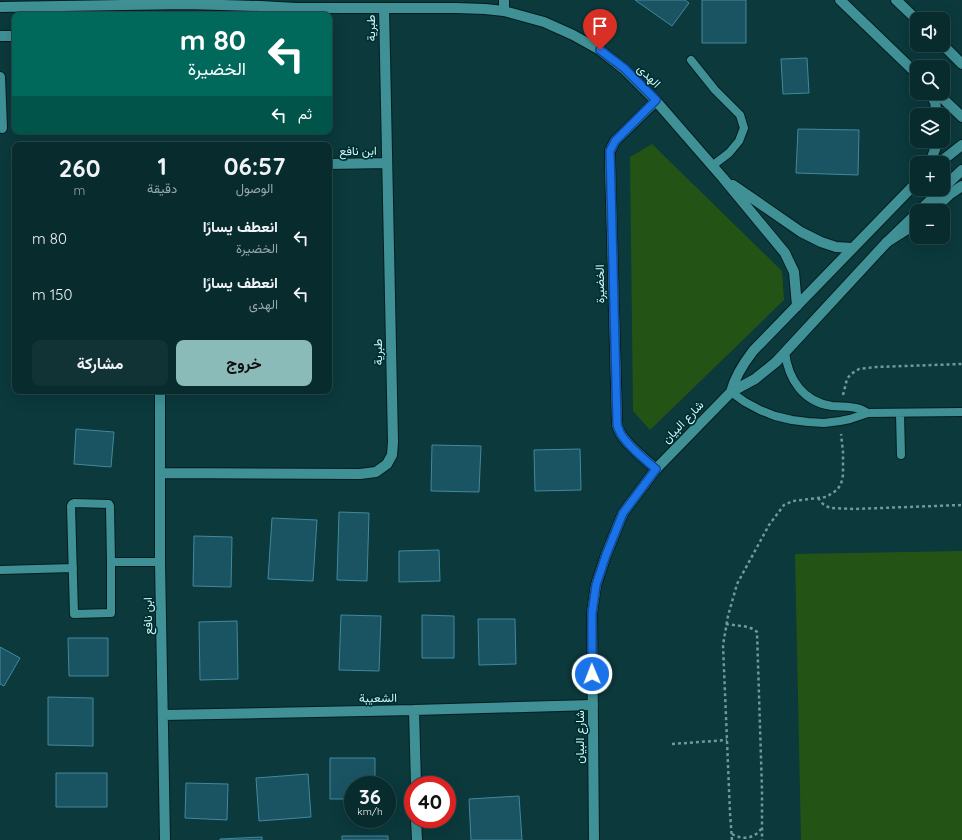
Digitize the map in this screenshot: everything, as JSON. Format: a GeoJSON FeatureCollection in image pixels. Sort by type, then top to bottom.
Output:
{"type":"FeatureCollection","features":[{"type":"Feature","properties":{"kind":"street"},"geometry":{"type":"LineString","coordinates":[[504,0],[504,11]]}},
{"type":"Feature","properties":{"kind":"street"},"geometry":{"type":"LineString","coordinates":[[840,0],[910,67]]}},
{"type":"Feature","properties":{"kind":"street"},"geometry":{"type":"LineString","coordinates":[[896,0],[910,13]]}},
{"type":"Feature","properties":{"kind":"street"},"geometry":{"type":"LineString","coordinates":[[143,4],[144,12]]}},
{"type":"Feature","properties":{"kind":"street","name":"الهدى"},"geometry":{"type":"LineString","coordinates":[[0,6],[223,4],[296,8],[456,8],[504,11],[544,22],[573,34],[600,50],[624,68],[656,100],[785,253],[794,272],[797,306]]}},
{"type":"Feature","properties":{"kind":"street","name":"الهدى"},"geometry":{"type":"LineString","coordinates":[[287,12],[296,8]]}},
{"type":"Feature","properties":{"kind":"street","name":"طبرية"},"geometry":{"type":"LineString","coordinates":[[160,473],[360,474],[376,472],[387,464],[392,455],[393,442],[384,8]]}},
{"type":"Feature","properties":{"kind":"street"},"geometry":{"type":"LineString","coordinates":[[0,36],[12,36]]}},
{"type":"Feature","properties":{"kind":"street"},"geometry":{"type":"LineString","coordinates":[[950,52],[962,64]]}},
{"type":"Feature","properties":{"kind":"street"},"geometry":{"type":"LineString","coordinates":[[0,77],[2,128]]}},
{"type":"Feature","properties":{"kind":"street","name":"الخضيرة"},"geometry":{"type":"LineString","coordinates":[[656,100],[615,141],[610,151],[617,421],[619,431],[623,437],[656,469]]}},
{"type":"Feature","properties":{"kind":"street"},"geometry":{"type":"LineString","coordinates":[[944,100],[962,117]]}},
{"type":"Feature","properties":{"kind":"street"},"geometry":{"type":"LineString","coordinates":[[948,156],[962,145]]}},
{"type":"Feature","properties":{"kind":"street","name":"ابن نافع"},"geometry":{"type":"LineString","coordinates":[[332,164],[387,163]]}},
{"type":"Feature","properties":{"kind":"street","name":"شارع البيان"},"geometry":{"type":"LineString","coordinates":[[950,181],[962,170]]}},
{"type":"Feature","properties":{"kind":"street","name":"الهدى"},"geometry":{"type":"LineString","coordinates":[[723,178],[801,232],[821,242],[836,247],[852,248]]}},
{"type":"Feature","properties":{"kind":"street"},"geometry":{"type":"LineString","coordinates":[[939,204],[950,194],[962,186]]}},
{"type":"Feature","properties":{"kind":"street","name":"شارع البيان"},"geometry":{"type":"LineString","coordinates":[[731,392],[733,382],[745,361],[753,351],[910,189]]}},
{"type":"Feature","properties":{"kind":"street","name":"شارع البيان"},"geometry":{"type":"LineString","coordinates":[[926,204],[934,196]]}},
{"type":"Feature","properties":{"kind":"street","name":"شارع البيان"},"geometry":{"type":"LineString","coordinates":[[594,840],[592,613],[596,585],[623,513],[656,469],[731,392],[755,379],[776,362],[887,242],[910,220]]}},
{"type":"Feature","properties":{"kind":"street"},"geometry":{"type":"LineString","coordinates":[[887,242],[910,227]]}},
{"type":"Feature","properties":{"kind":"street","name":"ابن نافع"},"geometry":{"type":"LineString","coordinates":[[160,394],[160,562],[165,840]]}},
{"type":"Feature","properties":{"kind":"street","name":"الشعيبة"},"geometry":{"type":"LineString","coordinates":[[163,714],[414,710],[593,705]]}},
{"type":"Feature","properties":{"kind":"street"},"geometry":{"type":"LineString","coordinates":[[414,710],[416,776]]}},
{"type":"Feature","properties":{"kind":"street"},"geometry":{"type":"LineString","coordinates":[[416,828],[417,840]]}},
{"type":"Feature","properties":{"kind":"lane"},"geometry":{"type":"LineString","coordinates":[[691,60],[716,90],[740,115],[744,128],[739,141],[729,153],[712,166]]}},
{"type":"Feature","properties":{"kind":"lane"},"geometry":{"type":"LineString","coordinates":[[785,352],[790,374],[797,386],[812,399],[821,404],[860,409],[868,413]]}},
{"type":"Feature","properties":{"kind":"lane"},"geometry":{"type":"LineString","coordinates":[[731,392],[745,402],[775,416],[808,422],[824,423],[840,421],[868,413],[962,412]]}},
{"type":"Feature","properties":{"kind":"lane"},"geometry":{"type":"LineString","coordinates":[[900,413],[901,455]]}},
{"type":"Feature","properties":{"kind":"lane"},"geometry":{"type":"LineString","coordinates":[[72,504],[109,504],[111,562],[112,612],[110,614],[74,614],[72,504]]}},
{"type":"Feature","properties":{"kind":"lane"},"geometry":{"type":"LineString","coordinates":[[111,562],[160,562]]}},
{"type":"Feature","properties":{"kind":"lane"},"geometry":{"type":"LineString","coordinates":[[0,570],[73,568]]}},
{"type":"Feature","properties":{"kind":"path"},"geometry":{"type":"LineString","coordinates":[[840,407],[847,379],[851,374],[859,369],[962,364]]}},
{"type":"Feature","properties":{"kind":"path"},"geometry":{"type":"LineString","coordinates":[[732,840],[723,645],[726,624],[737,584],[769,525],[784,505],[793,501],[826,497],[836,490],[841,484],[843,475],[843,452],[840,421]]}},
{"type":"Feature","properties":{"kind":"path"},"geometry":{"type":"LineString","coordinates":[[818,498],[823,504],[830,508],[854,509],[962,505]]}},
{"type":"Feature","properties":{"kind":"path"},"geometry":{"type":"LineString","coordinates":[[726,624],[746,627],[757,632],[762,840]]}},
{"type":"Feature","properties":{"kind":"path"},"geometry":{"type":"LineString","coordinates":[[672,744],[727,740]]}},
{"type":"Feature","properties":{"kind":"path"},"geometry":{"type":"LineString","coordinates":[[732,834],[737,837],[749,838],[756,835],[762,828]]}},
{"type":"Feature","properties":{"kind":"green space"},"geometry":{"type":"Polygon","coordinates":[[[652,144],[782,271],[784,300],[650,430],[633,411],[630,157],[652,144]]]}},
{"type":"Feature","properties":{"kind":"green space"},"geometry":{"type":"Polygon","coordinates":[[[962,551],[962,840],[801,840],[795,554],[962,551]]]}},
{"type":"Feature","properties":{"kind":"building"},"geometry":{"type":"Polygon","coordinates":[[[635,0],[685,0],[689,3],[672,26],[635,0]]]}},
{"type":"Feature","properties":{"kind":"building"},"geometry":{"type":"Polygon","coordinates":[[[702,0],[746,0],[746,43],[702,43],[702,0]]]}},
{"type":"Feature","properties":{"kind":"building"},"geometry":{"type":"Polygon","coordinates":[[[807,58],[809,93],[783,94],[781,59],[807,58]]]}},
{"type":"Feature","properties":{"kind":"building"},"geometry":{"type":"Polygon","coordinates":[[[798,129],[859,130],[858,175],[796,173],[798,129]]]}},
{"type":"Feature","properties":{"kind":"building"},"geometry":{"type":"Polygon","coordinates":[[[76,429],[114,432],[111,467],[74,464],[76,429]]]}},
{"type":"Feature","properties":{"kind":"building"},"geometry":{"type":"Polygon","coordinates":[[[432,445],[481,446],[479,492],[431,491],[432,445]]]}},
{"type":"Feature","properties":{"kind":"building"},"geometry":{"type":"Polygon","coordinates":[[[580,449],[581,490],[535,491],[534,450],[580,449]]]}},
{"type":"Feature","properties":{"kind":"building"},"geometry":{"type":"Polygon","coordinates":[[[339,512],[369,513],[367,581],[337,580],[339,512]]]}},
{"type":"Feature","properties":{"kind":"building"},"geometry":{"type":"Polygon","coordinates":[[[272,518],[317,520],[313,581],[268,579],[272,518]]]}},
{"type":"Feature","properties":{"kind":"building"},"geometry":{"type":"Polygon","coordinates":[[[194,536],[232,537],[231,587],[193,586],[194,536]]]}},
{"type":"Feature","properties":{"kind":"building"},"geometry":{"type":"Polygon","coordinates":[[[439,550],[440,581],[399,582],[399,551],[439,550]]]}},
{"type":"Feature","properties":{"kind":"building"},"geometry":{"type":"Polygon","coordinates":[[[341,615],[381,616],[379,671],[339,670],[341,615]]]}},
{"type":"Feature","properties":{"kind":"building"},"geometry":{"type":"Polygon","coordinates":[[[422,615],[454,616],[454,658],[422,658],[422,615]]]}},
{"type":"Feature","properties":{"kind":"building"},"geometry":{"type":"Polygon","coordinates":[[[478,619],[515,619],[516,664],[479,665],[478,619]]]}},
{"type":"Feature","properties":{"kind":"building"},"geometry":{"type":"Polygon","coordinates":[[[237,621],[238,679],[200,680],[199,622],[237,621]]]}},
{"type":"Feature","properties":{"kind":"building"},"geometry":{"type":"Polygon","coordinates":[[[68,638],[108,638],[108,676],[69,676],[68,638]]]}},
{"type":"Feature","properties":{"kind":"building"},"geometry":{"type":"Polygon","coordinates":[[[0,647],[20,658],[4,686],[0,684],[0,647]]]}},
{"type":"Feature","properties":{"kind":"building"},"geometry":{"type":"Polygon","coordinates":[[[48,697],[93,698],[93,746],[48,745],[48,697]]]}},
{"type":"Feature","properties":{"kind":"building"},"geometry":{"type":"Polygon","coordinates":[[[330,758],[375,758],[375,776],[344,776],[344,799],[330,799],[330,758]]]}},
{"type":"Feature","properties":{"kind":"building"},"geometry":{"type":"Polygon","coordinates":[[[56,773],[107,773],[107,807],[56,807],[56,773]]]}},
{"type":"Feature","properties":{"kind":"building"},"geometry":{"type":"Polygon","coordinates":[[[308,774],[311,817],[259,821],[256,778],[308,774]]]}},
{"type":"Feature","properties":{"kind":"building"},"geometry":{"type":"Polygon","coordinates":[[[186,783],[228,784],[227,820],[185,818],[186,783]]]}},
{"type":"Feature","properties":{"kind":"building"},"geometry":{"type":"Polygon","coordinates":[[[519,796],[522,840],[471,840],[469,799],[519,796]]]}},
{"type":"Feature","properties":{"kind":"building"},"geometry":{"type":"Polygon","coordinates":[[[342,836],[388,836],[388,840],[342,840],[342,836]]]}},
{"type":"Feature","properties":{"kind":"building"},"geometry":{"type":"Polygon","coordinates":[[[262,837],[262,840],[220,840],[220,839],[262,837]]]}},
{"type":"Feature","properties":{"kind":"route"},"geometry":{"type":"LineString","coordinates":[[592,674],[592,613],[596,585],[623,513],[656,469],[623,437],[619,431],[617,421],[610,151],[615,141],[656,100],[624,68],[600,50]]}}]}
